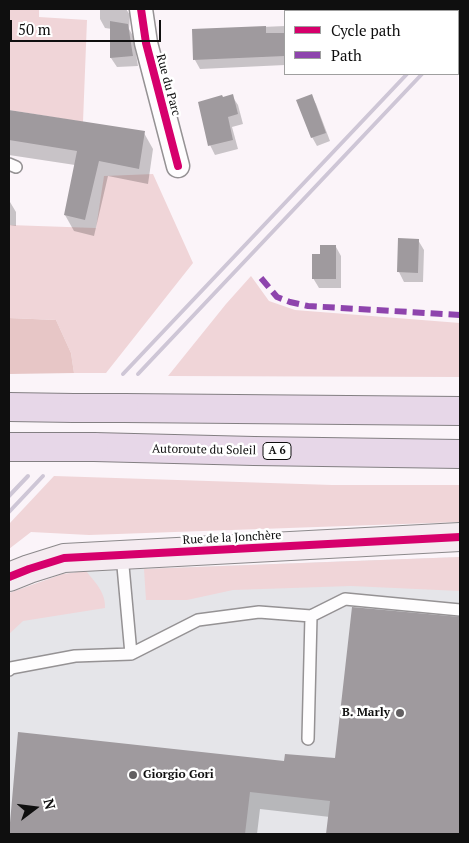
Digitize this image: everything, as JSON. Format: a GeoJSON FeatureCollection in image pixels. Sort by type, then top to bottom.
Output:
{"type":"FeatureCollection","features":[{"type":"Feature","properties":{"kind":"highway"},"geometry":{"type":"LineString","coordinates":[[9,407],[460,411]]}},
{"type":"Feature","properties":{"kind":"highway","name":"Autoroute du Soleil"},"geometry":{"type":"LineString","coordinates":[[9,447],[460,454]]}},
{"type":"Feature","properties":{"kind":"street","name":"Rue du Parc"},"geometry":{"type":"LineString","coordinates":[[141,9],[146,43],[178,166]]}},
{"type":"Feature","properties":{"kind":"street","name":"Rue de la Jonchère"},"geometry":{"type":"LineString","coordinates":[[9,577],[64,558],[460,537]]}},
{"type":"Feature","properties":{"kind":"lane"},"geometry":{"type":"LineString","coordinates":[[122,555],[131,654]]}},
{"type":"Feature","properties":{"kind":"lane"},"geometry":{"type":"LineString","coordinates":[[9,670],[11,668],[75,656],[131,654],[198,620],[259,612],[311,616],[345,599],[460,610]]}},
{"type":"Feature","properties":{"kind":"lane"},"geometry":{"type":"LineString","coordinates":[[308,739],[311,616]]}},
{"type":"Feature","properties":{"kind":"shaded area"},"geometry":{"type":"Polygon","coordinates":[[[9,9],[39,9],[39,17],[87,20],[83,122],[9,110],[9,9]]]}},
{"type":"Feature","properties":{"kind":"shaded area"},"geometry":{"type":"Polygon","coordinates":[[[153,174],[193,263],[106,373],[74,373],[71,353],[56,320],[9,318],[9,225],[96,228],[104,176],[153,174]]]}},
{"type":"Feature","properties":{"kind":"shaded area"},"geometry":{"type":"Polygon","coordinates":[[[251,276],[269,301],[295,310],[460,323],[460,377],[168,376],[251,276]]]}},
{"type":"Feature","properties":{"kind":"shaded area"},"geometry":{"type":"Polygon","coordinates":[[[9,318],[56,320],[71,353],[74,373],[9,374],[9,318]]]}},
{"type":"Feature","properties":{"kind":"shaded area"},"geometry":{"type":"Polygon","coordinates":[[[54,476],[332,485],[460,485],[460,522],[89,535],[31,532],[9,549],[9,524],[54,476]]]}},
{"type":"Feature","properties":{"kind":"shaded area"},"geometry":{"type":"Polygon","coordinates":[[[460,557],[460,834],[9,834],[9,593],[63,574],[86,571],[460,557]]]}},
{"type":"Feature","properties":{"kind":"shaded area"},"geometry":{"type":"Polygon","coordinates":[[[460,557],[460,591],[351,586],[233,590],[187,600],[146,600],[144,569],[460,557]]]}},
{"type":"Feature","properties":{"kind":"shaded area"},"geometry":{"type":"Polygon","coordinates":[[[86,571],[102,593],[105,608],[23,621],[9,634],[9,593],[63,574],[86,571]]]}},
{"type":"Feature","properties":{"kind":"building"},"geometry":{"type":"Polygon","coordinates":[[[110,21],[128,24],[133,56],[110,58],[110,21]]]}},
{"type":"Feature","properties":{"kind":"building"},"geometry":{"type":"Polygon","coordinates":[[[266,26],[266,33],[284,33],[284,56],[193,60],[192,29],[266,26]]]}},
{"type":"Feature","properties":{"kind":"building"},"geometry":{"type":"Polygon","coordinates":[[[233,94],[238,114],[228,117],[233,140],[208,146],[198,102],[233,94]]]}},
{"type":"Feature","properties":{"kind":"building"},"geometry":{"type":"Polygon","coordinates":[[[312,94],[326,133],[311,138],[296,100],[312,94]]]}},
{"type":"Feature","properties":{"kind":"building"},"geometry":{"type":"Polygon","coordinates":[[[9,110],[145,131],[139,169],[99,161],[85,220],[64,215],[77,151],[9,140],[9,110]]]}},
{"type":"Feature","properties":{"kind":"building"},"geometry":{"type":"Polygon","coordinates":[[[398,238],[419,239],[418,273],[397,272],[398,238]]]}},
{"type":"Feature","properties":{"kind":"building"},"geometry":{"type":"Polygon","coordinates":[[[320,245],[336,245],[336,279],[312,279],[312,254],[320,254],[320,245]]]}},
{"type":"Feature","properties":{"kind":"building"},"geometry":{"type":"Polygon","coordinates":[[[352,607],[460,617],[460,834],[326,834],[330,801],[250,792],[245,834],[9,834],[18,732],[284,761],[285,754],[335,758],[352,607]]]}},
{"type":"Feature","properties":{"kind":"railway"},"geometry":{"type":"LineString","coordinates":[[123,374],[406,75]]}},
{"type":"Feature","properties":{"kind":"railway"},"geometry":{"type":"LineString","coordinates":[[138,374],[421,75]]}},
{"type":"Feature","properties":{"kind":"railway"},"geometry":{"type":"LineString","coordinates":[[9,496],[28,476]]}},
{"type":"Feature","properties":{"kind":"railway"},"geometry":{"type":"LineString","coordinates":[[9,512],[43,476]]}},
{"type":"Feature","properties":{"kind":"marked path"},"geometry":{"type":"LineString","coordinates":[[261,278],[277,297],[308,306],[460,315]]}},
{"type":"Feature","properties":{"kind":"cycle path"},"geometry":{"type":"LineString","coordinates":[[141,9],[146,43],[178,166]]}},
{"type":"Feature","properties":{"kind":"cycle path"},"geometry":{"type":"LineString","coordinates":[[9,577],[64,558],[460,537]]}},
{"type":"Feature","properties":{"kind":"place","name":"B. Marly"},"geometry":{"type":"Point","coordinates":[400,713]}},
{"type":"Feature","properties":{"kind":"place","name":"Giorgio Gori"},"geometry":{"type":"Point","coordinates":[133,775]}}]}
